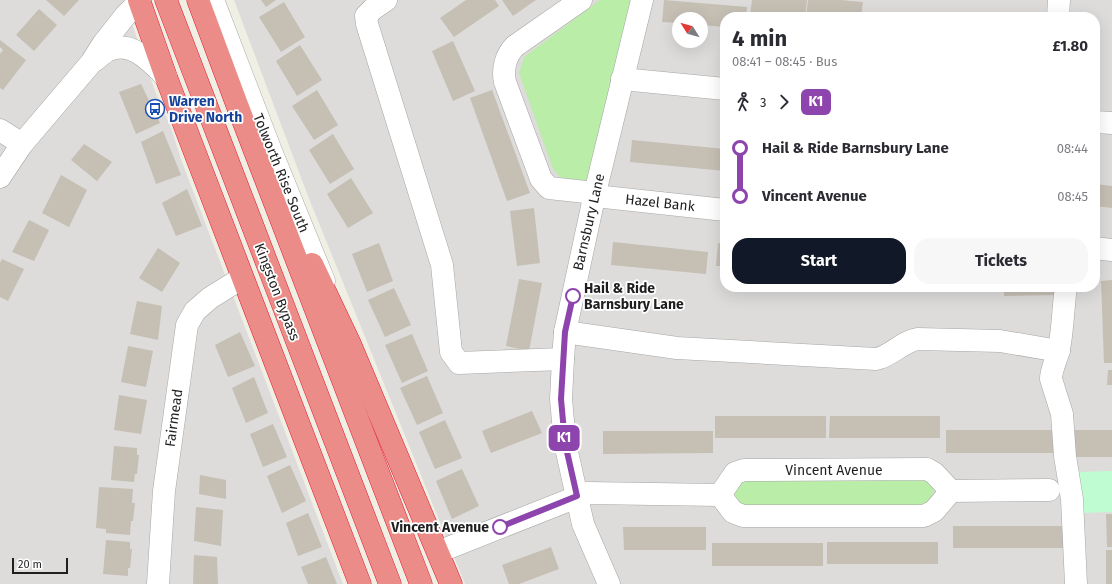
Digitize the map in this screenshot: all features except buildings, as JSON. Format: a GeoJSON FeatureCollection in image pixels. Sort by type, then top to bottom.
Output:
{"type":"FeatureCollection","features":[{"type":"Feature","properties":{"kind":"highway"},"geometry":{"type":"LineString","coordinates":[[140,0],[166,77],[360,584]]}},
{"type":"Feature","properties":{"kind":"highway","name":"Kingston Bypass"},"geometry":{"type":"LineString","coordinates":[[166,0],[390,584]]}},
{"type":"Feature","properties":{"kind":"highway","name":"Tolworth Rise South"},"geometry":{"type":"LineString","coordinates":[[198,0],[236,102]]}},
{"type":"Feature","properties":{"kind":"highway"},"geometry":{"type":"LineString","coordinates":[[236,102],[350,344],[451,584]]}},
{"type":"Feature","properties":{"kind":"highway"},"geometry":{"type":"LineString","coordinates":[[236,102],[421,584]]}},
{"type":"Feature","properties":{"kind":"street"},"geometry":{"type":"LineString","coordinates":[[0,177],[22,144],[91,63],[120,22],[140,0]]}},
{"type":"Feature","properties":{"kind":"street","name":"Tolworth Rise South"},"geometry":{"type":"LineString","coordinates":[[213,0],[272,152],[350,344]]}},
{"type":"Feature","properties":{"kind":"street"},"geometry":{"type":"LineString","coordinates":[[386,0],[366,16],[367,24],[442,265],[451,352],[459,363],[563,360]]}},
{"type":"Feature","properties":{"kind":"street","name":"Hazel Bank"},"geometry":{"type":"LineString","coordinates":[[581,0],[515,46],[508,56],[504,73],[505,82],[541,179],[549,188],[595,195],[720,209]]}},
{"type":"Feature","properties":{"kind":"street","name":"Barnsbury Lane"},"geometry":{"type":"LineString","coordinates":[[609,584],[583,524],[565,443],[561,399],[563,360],[565,332],[595,195],[642,0]]}},
{"type":"Feature","properties":{"kind":"street"},"geometry":{"type":"LineString","coordinates":[[1058,12],[1059,0]]}},
{"type":"Feature","properties":{"kind":"street"},"geometry":{"type":"LineString","coordinates":[[91,63],[108,50],[124,47],[137,52],[166,77]]}},
{"type":"Feature","properties":{"kind":"street"},"geometry":{"type":"LineString","coordinates":[[622,79],[720,89]]}},
{"type":"Feature","properties":{"kind":"street"},"geometry":{"type":"LineString","coordinates":[[1100,122],[1112,123]]}},
{"type":"Feature","properties":{"kind":"street"},"geometry":{"type":"LineString","coordinates":[[0,130],[22,144]]}},
{"type":"Feature","properties":{"kind":"street"},"geometry":{"type":"LineString","coordinates":[[1100,249],[1112,250]]}},
{"type":"Feature","properties":{"kind":"street","name":"Fairmead"},"geometry":{"type":"LineString","coordinates":[[158,584],[164,490],[187,325],[195,311],[210,298],[242,278]]}},
{"type":"Feature","properties":{"kind":"street"},"geometry":{"type":"LineString","coordinates":[[1065,292],[1058,352],[1055,365],[1051,373],[1051,378],[1062,414],[1065,456],[1072,499],[1076,584]]}},
{"type":"Feature","properties":{"kind":"street"},"geometry":{"type":"LineString","coordinates":[[565,332],[677,348],[876,359],[884,357],[912,340],[918,339],[1000,342],[1058,352]]}},
{"type":"Feature","properties":{"kind":"street","name":"Vincent Avenue"},"geometry":{"type":"LineString","coordinates":[[720,495],[735,473],[744,470],[927,469],[934,473],[951,491]]}},
{"type":"Feature","properties":{"kind":"street"},"geometry":{"type":"LineString","coordinates":[[438,552],[587,493],[720,495],[734,512],[743,516],[924,516],[934,511],[951,491],[1049,490]]}},
{"type":"Feature","properties":{"kind":"shaded area"},"geometry":{"type":"Polygon","coordinates":[[[0,0],[124,0],[155,91],[171,128],[182,162],[343,584],[0,584],[0,0]]]}},
{"type":"Feature","properties":{"kind":"shaded area"},"geometry":{"type":"Polygon","coordinates":[[[234,0],[1112,0],[1112,584],[465,584],[308,196],[234,0]]]}},
{"type":"Feature","properties":{"kind":"green space"},"geometry":{"type":"Polygon","coordinates":[[[600,0],[632,0],[588,183],[581,183],[560,177],[553,169],[519,73],[524,57],[600,0]]]}},
{"type":"Feature","properties":{"kind":"green space"},"geometry":{"type":"Polygon","coordinates":[[[1112,471],[1112,512],[1082,513],[1079,472],[1112,471]]]}},
{"type":"Feature","properties":{"kind":"green space"},"geometry":{"type":"Polygon","coordinates":[[[916,474],[933,482],[934,489],[926,505],[744,508],[733,502],[731,491],[748,477],[916,474]]]}},
{"type":"Feature","properties":{"kind":"bus line","name":"K1"},"geometry":{"type":"LineString","coordinates":[[500,527],[577,496],[565,443],[561,399],[565,332],[573,296]]}},
{"type":"Feature","properties":{"kind":"place","name":"Warren Drive North"},"geometry":{"type":"Point","coordinates":[155,109]}},
{"type":"Feature","properties":{"kind":"place","name":"Hail & Ride Barnsbury Lane"},"geometry":{"type":"Point","coordinates":[573,296]}},
{"type":"Feature","properties":{"kind":"place","name":"Vincent Avenue"},"geometry":{"type":"Point","coordinates":[500,527]}}]}
